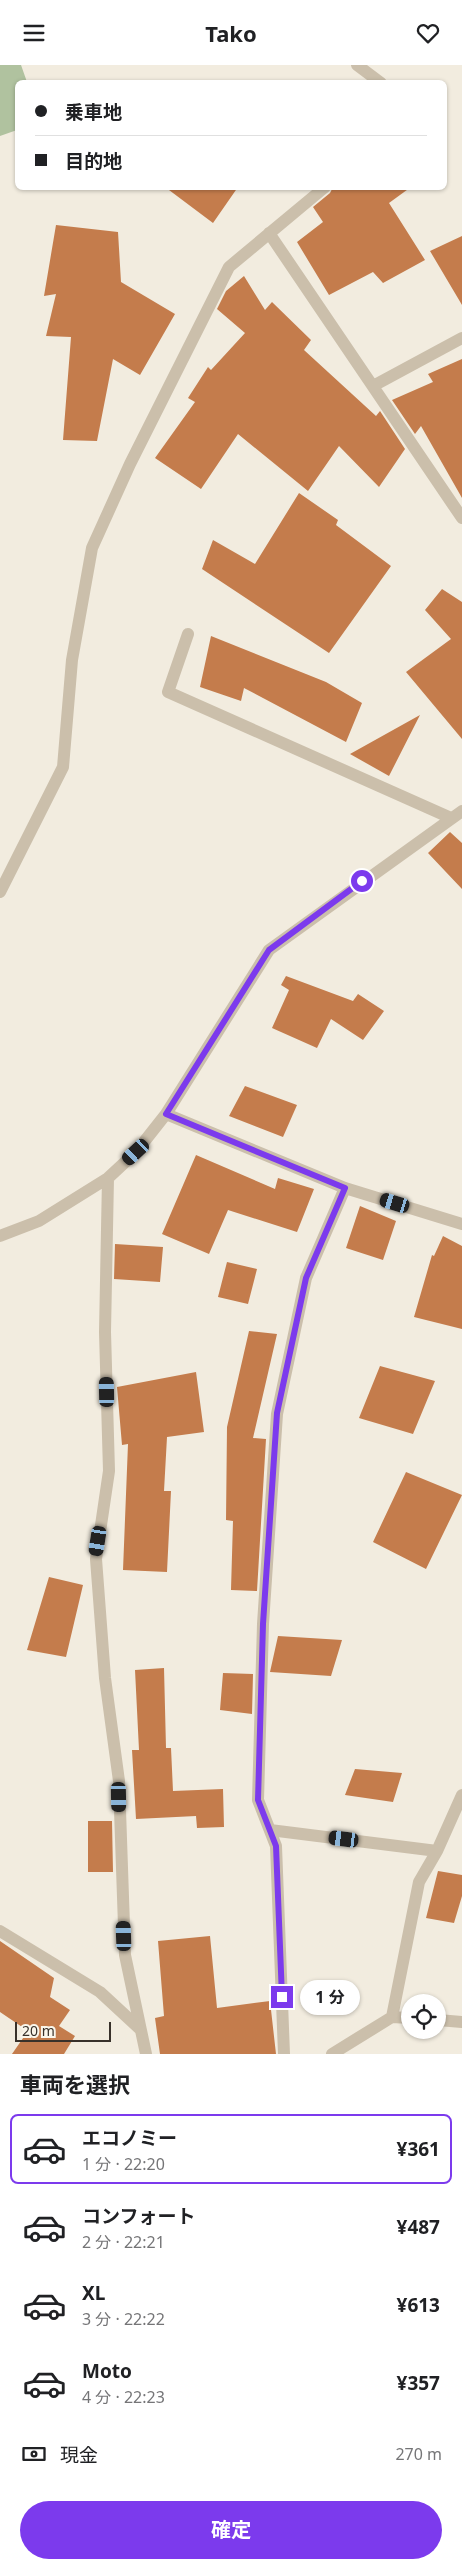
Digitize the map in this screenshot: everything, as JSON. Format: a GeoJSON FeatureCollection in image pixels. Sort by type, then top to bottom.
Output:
{"type":"FeatureCollection","features":[{"type":"Feature","properties":{"kind":"street"},"geometry":{"type":"LineString","coordinates":[[357,65],[377,80]]}},
{"type":"Feature","properties":{"kind":"street"},"geometry":{"type":"LineString","coordinates":[[0,892],[63,767],[72,660],[92,548],[130,464],[229,267],[321,190]]}},
{"type":"Feature","properties":{"kind":"street"},"geometry":{"type":"LineString","coordinates":[[269,233],[462,518]]}},
{"type":"Feature","properties":{"kind":"street"},"geometry":{"type":"LineString","coordinates":[[373,386],[462,338]]}},
{"type":"Feature","properties":{"kind":"street"},"geometry":{"type":"LineString","coordinates":[[188,634],[168,692],[457,814]]}},
{"type":"Feature","properties":{"kind":"street"},"geometry":{"type":"LineString","coordinates":[[0,1235],[39,1221],[108,1178],[136,1152],[166,1114],[269,950],[457,814]]}},
{"type":"Feature","properties":{"kind":"street"},"geometry":{"type":"LineString","coordinates":[[166,1114],[345,1188],[462,1224]]}},
{"type":"Feature","properties":{"kind":"street"},"geometry":{"type":"LineString","coordinates":[[108,1178],[105,1332],[109,1471],[96,1559],[105,1678],[119,1781],[125,1955],[146,2054]]}},
{"type":"Feature","properties":{"kind":"street"},"geometry":{"type":"LineString","coordinates":[[284,2054],[276,1846],[258,1800],[263,1624],[277,1413],[306,1278],[345,1188]]}},
{"type":"Feature","properties":{"kind":"street"},"geometry":{"type":"LineString","coordinates":[[392,2017],[419,1882],[437,1851],[462,1795]]}},
{"type":"Feature","properties":{"kind":"street"},"geometry":{"type":"LineString","coordinates":[[270,1830],[437,1851]]}},
{"type":"Feature","properties":{"kind":"street"},"geometry":{"type":"LineString","coordinates":[[0,1931],[100,1992],[140,2029]]}},
{"type":"Feature","properties":{"kind":"street"},"geometry":{"type":"LineString","coordinates":[[332,2054],[392,2017],[401,2018]]}},
{"type":"Feature","properties":{"kind":"street"},"geometry":{"type":"LineString","coordinates":[[446,2021],[462,2022]]}},
{"type":"Feature","properties":{"kind":"green space"},"geometry":{"type":"Polygon","coordinates":[[[0,65],[21,65],[26,80],[15,80],[15,131],[0,136],[0,65]]]}},
{"type":"Feature","properties":{"kind":"building"},"geometry":{"type":"Polygon","coordinates":[[[169,190],[236,190],[213,223],[169,190]]]}},
{"type":"Feature","properties":{"kind":"building"},"geometry":{"type":"Polygon","coordinates":[[[332,190],[407,190],[389,203],[425,260],[383,283],[373,272],[329,295],[297,242],[323,222],[313,207],[332,190]]]}},
{"type":"Feature","properties":{"kind":"building"},"geometry":{"type":"Polygon","coordinates":[[[56,225],[118,232],[121,282],[175,314],[140,375],[113,359],[97,441],[63,440],[71,337],[46,336],[56,294],[44,296],[56,225]]]}},
{"type":"Feature","properties":{"kind":"building"},"geometry":{"type":"Polygon","coordinates":[[[462,236],[462,305],[430,251],[462,236]]]}},
{"type":"Feature","properties":{"kind":"building"},"geometry":{"type":"Polygon","coordinates":[[[244,276],[265,310],[272,302],[311,340],[304,350],[376,416],[380,411],[405,449],[379,487],[339,446],[308,491],[238,434],[201,489],[155,458],[195,402],[188,398],[208,367],[211,370],[245,333],[217,309],[226,291],[244,276]]]}},
{"type":"Feature","properties":{"kind":"building"},"geometry":{"type":"Polygon","coordinates":[[[462,359],[462,498],[421,426],[415,434],[392,400],[433,382],[428,374],[462,359]]]}},
{"type":"Feature","properties":{"kind":"building"},"geometry":{"type":"Polygon","coordinates":[[[299,493],[338,520],[336,525],[391,566],[329,653],[202,569],[213,540],[255,564],[299,493]]]}},
{"type":"Feature","properties":{"kind":"building"},"geometry":{"type":"Polygon","coordinates":[[[442,589],[462,602],[462,739],[406,672],[451,639],[425,610],[442,589]]]}},
{"type":"Feature","properties":{"kind":"building"},"geometry":{"type":"Polygon","coordinates":[[[211,636],[326,682],[362,703],[346,742],[244,688],[241,701],[200,687],[211,636]]]}},
{"type":"Feature","properties":{"kind":"building"},"geometry":{"type":"Polygon","coordinates":[[[420,715],[389,776],[350,754],[420,715]]]}},
{"type":"Feature","properties":{"kind":"building"},"geometry":{"type":"Polygon","coordinates":[[[450,832],[462,843],[462,889],[428,853],[450,832]]]}},
{"type":"Feature","properties":{"kind":"building"},"geometry":{"type":"Polygon","coordinates":[[[286,976],[353,1001],[358,994],[384,1011],[363,1040],[331,1019],[317,1048],[272,1028],[289,990],[281,985],[286,976]]]}},
{"type":"Feature","properties":{"kind":"building"},"geometry":{"type":"Polygon","coordinates":[[[245,1086],[297,1105],[283,1137],[229,1116],[245,1086]]]}},
{"type":"Feature","properties":{"kind":"building"},"geometry":{"type":"Polygon","coordinates":[[[196,1155],[275,1189],[278,1178],[314,1189],[297,1232],[228,1210],[209,1254],[162,1234],[196,1155]]]}},
{"type":"Feature","properties":{"kind":"building"},"geometry":{"type":"Polygon","coordinates":[[[360,1206],[396,1221],[383,1260],[346,1248],[360,1206]]]}},
{"type":"Feature","properties":{"kind":"building"},"geometry":{"type":"Polygon","coordinates":[[[443,1236],[462,1246],[462,1329],[414,1317],[432,1255],[434,1256],[443,1236]]]}},
{"type":"Feature","properties":{"kind":"building"},"geometry":{"type":"Polygon","coordinates":[[[115,1244],[163,1247],[160,1282],[114,1279],[115,1244]]]}},
{"type":"Feature","properties":{"kind":"building"},"geometry":{"type":"Polygon","coordinates":[[[227,1262],[257,1269],[248,1304],[218,1297],[227,1262]]]}},
{"type":"Feature","properties":{"kind":"building"},"geometry":{"type":"Polygon","coordinates":[[[249,1331],[277,1334],[253,1438],[266,1439],[257,1591],[231,1590],[233,1521],[226,1520],[227,1427],[249,1331]]]}},
{"type":"Feature","properties":{"kind":"building"},"geometry":{"type":"Polygon","coordinates":[[[380,1366],[435,1381],[413,1434],[359,1418],[380,1366]]]}},
{"type":"Feature","properties":{"kind":"building"},"geometry":{"type":"Polygon","coordinates":[[[196,1372],[204,1432],[167,1437],[164,1491],[171,1491],[167,1572],[123,1570],[128,1444],[122,1445],[117,1387],[196,1372]]]}},
{"type":"Feature","properties":{"kind":"building"},"geometry":{"type":"Polygon","coordinates":[[[406,1472],[462,1495],[426,1569],[373,1542],[406,1472]]]}},
{"type":"Feature","properties":{"kind":"building"},"geometry":{"type":"Polygon","coordinates":[[[49,1577],[83,1585],[66,1657],[27,1650],[49,1577]]]}},
{"type":"Feature","properties":{"kind":"building"},"geometry":{"type":"Polygon","coordinates":[[[278,1636],[342,1640],[331,1676],[270,1672],[278,1636]]]}},
{"type":"Feature","properties":{"kind":"building"},"geometry":{"type":"Polygon","coordinates":[[[164,1668],[166,1748],[171,1748],[173,1791],[223,1789],[224,1827],[197,1828],[196,1816],[136,1819],[132,1750],[139,1750],[135,1670],[164,1668]]]}},
{"type":"Feature","properties":{"kind":"building"},"geometry":{"type":"Polygon","coordinates":[[[223,1673],[253,1674],[252,1714],[220,1710],[223,1673]]]}},
{"type":"Feature","properties":{"kind":"building"},"geometry":{"type":"Polygon","coordinates":[[[355,1769],[402,1773],[393,1802],[345,1795],[355,1769]]]}},
{"type":"Feature","properties":{"kind":"building"},"geometry":{"type":"Polygon","coordinates":[[[88,1821],[112,1821],[113,1872],[88,1872],[88,1821]]]}},
{"type":"Feature","properties":{"kind":"building"},"geometry":{"type":"Polygon","coordinates":[[[438,1871],[462,1875],[462,1896],[454,1923],[426,1918],[438,1871]]]}},
{"type":"Feature","properties":{"kind":"building"},"geometry":{"type":"Polygon","coordinates":[[[210,1936],[217,2008],[270,2001],[276,2054],[160,2054],[155,2018],[164,2016],[158,1941],[210,1936]]]}},
{"type":"Feature","properties":{"kind":"building"},"geometry":{"type":"Polygon","coordinates":[[[0,1941],[54,1978],[50,1997],[70,2010],[59,2026],[75,2036],[64,2054],[12,2054],[28,2031],[0,2012],[0,1941]]]}},
{"type":"Feature","properties":{"kind":"route"},"geometry":{"type":"LineString","coordinates":[[282,1997],[276,1846],[258,1800],[263,1624],[277,1413],[306,1278],[345,1188],[166,1114],[269,950],[362,881]]}}]}
